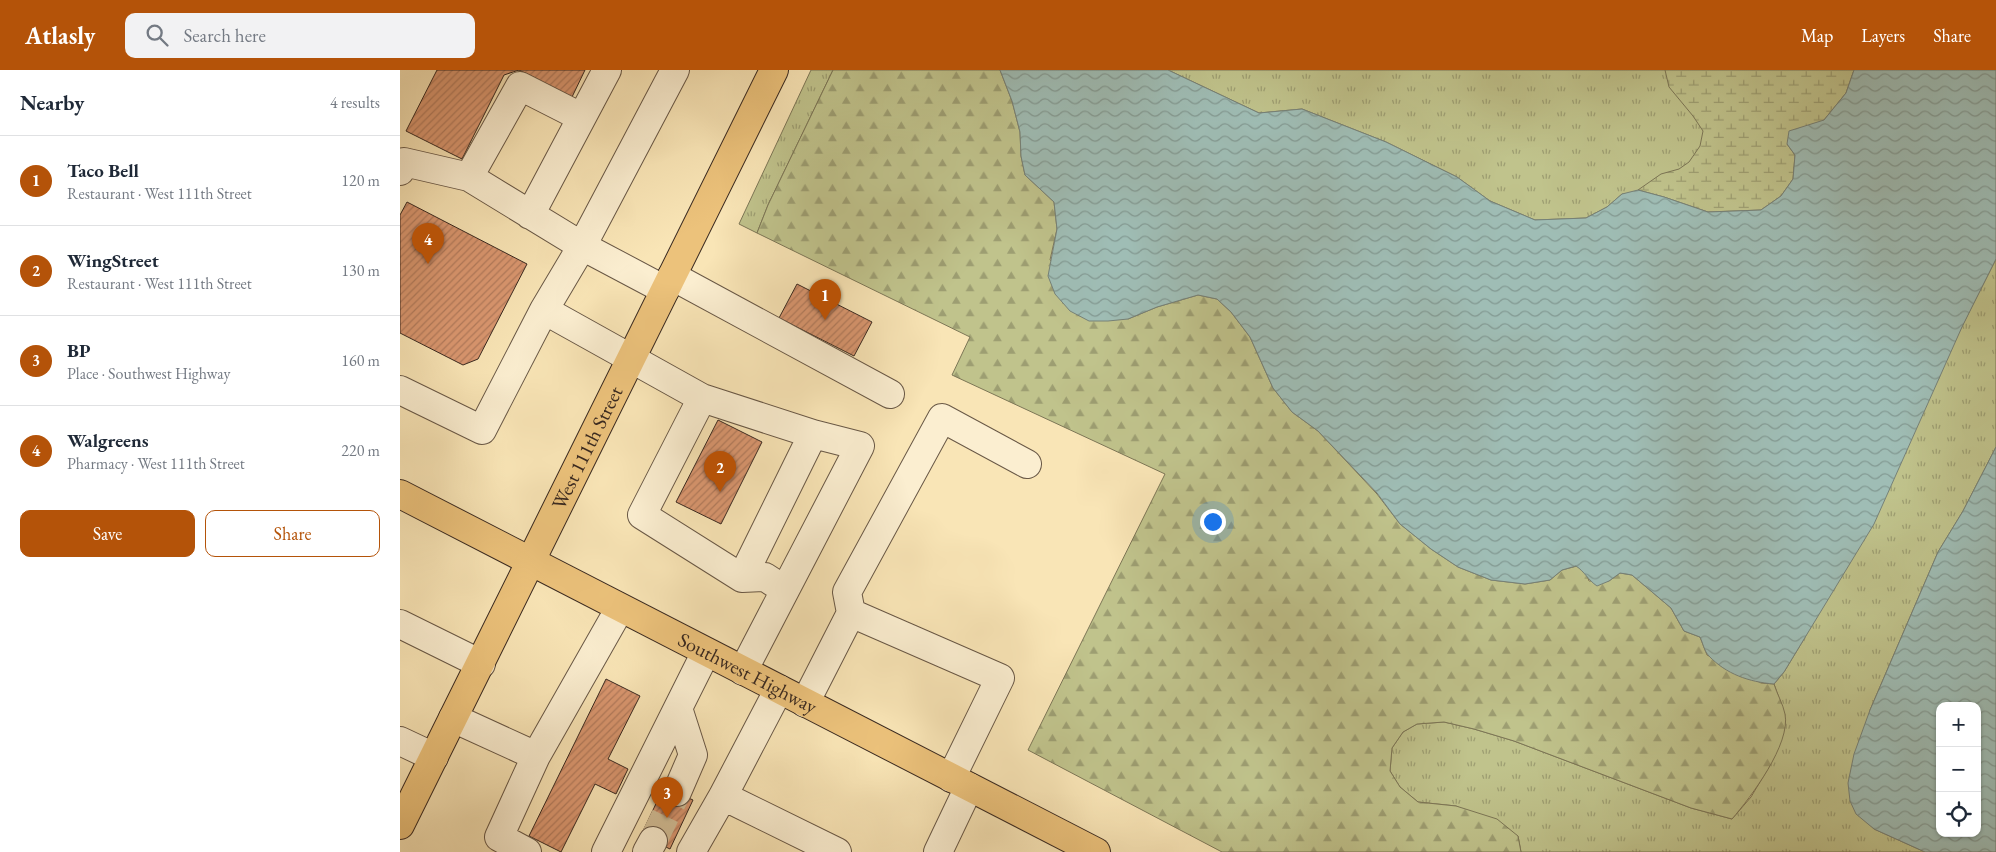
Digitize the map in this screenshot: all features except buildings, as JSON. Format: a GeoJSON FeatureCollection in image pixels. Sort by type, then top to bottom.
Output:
{"type":"FeatureCollection","features":[{"type":"Feature","properties":{"kind":"main road","name":"West 111th Street"},"geometry":{"type":"LineString","coordinates":[[400,825],[774,70]]}},
{"type":"Feature","properties":{"kind":"main road","name":"Southwest Highway"},"geometry":{"type":"LineString","coordinates":[[400,494],[1092,851]]}},
{"type":"Feature","properties":{"kind":"lane"},"geometry":{"type":"LineString","coordinates":[[530,215],[607,70]]}},
{"type":"Feature","properties":{"kind":"lane"},"geometry":{"type":"LineString","coordinates":[[400,390],[482,430],[544,310],[582,246],[675,70]]}},
{"type":"Feature","properties":{"kind":"lane"},"geometry":{"type":"LineString","coordinates":[[469,177],[520,86],[581,117]]}},
{"type":"Feature","properties":{"kind":"lane"},"geometry":{"type":"LineString","coordinates":[[400,171],[404,162],[469,177],[582,246],[668,283],[890,394]]}},
{"type":"Feature","properties":{"kind":"lane"},"geometry":{"type":"LineString","coordinates":[[544,310],[702,398],[813,434],[860,446],[743,671]]}},
{"type":"Feature","properties":{"kind":"lane"},"geometry":{"type":"LineString","coordinates":[[702,398],[642,515],[742,578],[764,577],[785,590]]}},
{"type":"Feature","properties":{"kind":"lane"},"geometry":{"type":"LineString","coordinates":[[806,703],[851,613],[847,592],[942,418],[1027,464]]}},
{"type":"Feature","properties":{"kind":"lane"},"geometry":{"type":"LineString","coordinates":[[742,578],[813,434]]}},
{"type":"Feature","properties":{"kind":"lane"},"geometry":{"type":"LineString","coordinates":[[527,852],[499,837],[536,756],[620,608]]}},
{"type":"Feature","properties":{"kind":"lane"},"geometry":{"type":"LineString","coordinates":[[851,613],[1000,678],[960,782],[938,852]]}},
{"type":"Feature","properties":{"kind":"lane"},"geometry":{"type":"LineString","coordinates":[[400,624],[481,664]]}},
{"type":"Feature","properties":{"kind":"lane"},"geometry":{"type":"LineString","coordinates":[[606,852],[706,652]]}},
{"type":"Feature","properties":{"kind":"lane"},"geometry":{"type":"LineString","coordinates":[[691,852],[723,796],[779,689]]}},
{"type":"Feature","properties":{"kind":"lane"},"geometry":{"type":"LineString","coordinates":[[677,792],[693,755],[678,708]]}},
{"type":"Feature","properties":{"kind":"lane"},"geometry":{"type":"LineString","coordinates":[[453,718],[536,756]]}},
{"type":"Feature","properties":{"kind":"lane"},"geometry":{"type":"LineString","coordinates":[[400,741],[434,757]]}},
{"type":"Feature","properties":{"kind":"lane"},"geometry":{"type":"LineString","coordinates":[[723,796],[837,852]]}},
{"type":"Feature","properties":{"kind":"green space"},"geometry":{"type":"Polygon","coordinates":[[[811,70],[833,70],[768,205],[757,233],[739,224],[811,70]]]}},
{"type":"Feature","properties":{"kind":"green space"},"geometry":{"type":"Polygon","coordinates":[[[833,70],[1000,70],[1012,101],[1020,132],[1021,156],[1025,175],[1054,202],[1057,229],[1050,260],[1128,319],[1157,307],[1198,295],[1217,299],[1231,312],[1250,337],[1273,388],[1292,412],[1318,431],[1377,494],[1400,524],[1431,549],[1458,567],[1491,580],[1525,584],[1550,580],[1562,570],[1577,566],[1586,573],[1589,581],[1609,581],[1620,573],[1632,575],[1671,608],[1684,631],[1700,637],[1707,655],[1761,683],[1774,684],[1785,714],[1782,740],[1768,770],[1732,819],[1691,808],[1514,741],[1444,722],[1417,724],[1403,732],[1392,748],[1390,771],[1400,787],[1418,802],[1456,806],[1497,819],[1518,836],[1521,852],[1222,852],[1028,750],[1165,474],[952,375],[970,337],[757,233],[768,205],[833,70]]]}},
{"type":"Feature","properties":{"kind":"green space"},"geometry":{"type":"Polygon","coordinates":[[[1168,70],[1854,70],[1793,179],[1622,194],[1607,207],[1586,218],[1535,220],[1490,201],[1457,177],[1386,142],[1302,109],[1259,113],[1168,70]]]}},
{"type":"Feature","properties":{"kind":"green space"},"geometry":{"type":"Polygon","coordinates":[[[1665,70],[1854,70],[1846,93],[1824,120],[1787,144],[1795,155],[1793,179],[1781,196],[1761,210],[1708,212],[1638,190],[1661,174],[1679,169],[1689,162],[1700,146],[1703,131],[1669,87],[1665,70]]]}},
{"type":"Feature","properties":{"kind":"green space"},"geometry":{"type":"Polygon","coordinates":[[[1996,259],[1996,447],[1963,511],[1938,552],[1870,710],[1874,829],[1925,852],[1521,852],[1518,836],[1456,806],[1418,802],[1400,787],[1390,771],[1392,748],[1403,732],[1417,724],[1444,722],[1514,741],[1691,808],[1732,819],[1751,797],[1770,765],[1785,715],[1774,684],[1784,672],[1804,639],[1996,259]]]}},
{"type":"Feature","properties":{"kind":"water"},"geometry":{"type":"Polygon","coordinates":[[[1000,70],[1168,70],[1259,113],[1302,109],[1386,142],[1457,177],[1490,201],[1535,220],[1586,218],[1607,207],[1622,194],[1638,190],[1708,212],[1761,210],[1781,196],[1793,179],[1795,155],[1787,144],[1789,131],[1824,120],[1846,93],[1854,70],[1996,70],[1996,259],[1962,327],[1874,524],[1784,672],[1774,684],[1756,681],[1738,676],[1723,668],[1706,652],[1700,637],[1684,631],[1671,608],[1632,575],[1620,573],[1609,581],[1597,586],[1576,566],[1562,570],[1550,580],[1525,584],[1491,580],[1458,567],[1431,549],[1400,524],[1377,493],[1318,431],[1292,412],[1273,388],[1250,337],[1231,312],[1217,299],[1198,295],[1157,307],[1128,319],[1108,321],[1089,321],[1070,311],[1055,294],[1048,276],[1057,229],[1054,202],[1025,175],[1021,156],[1020,132],[1012,101],[1000,70]]]}},
{"type":"Feature","properties":{"kind":"water"},"geometry":{"type":"Polygon","coordinates":[[[1996,447],[1996,852],[1925,852],[1874,829],[1856,814],[1850,801],[1848,783],[1854,754],[1870,710],[1938,552],[1963,511],[1996,447]]]}},
{"type":"Feature","properties":{"kind":"tunnel"},"geometry":{"type":"LineString","coordinates":[[653,841],[677,792]]}},
{"type":"Feature","properties":{"kind":"place","name":"Walgreens"},"geometry":{"type":"Point","coordinates":[428,264]}},
{"type":"Feature","properties":{"kind":"place","name":"Taco Bell"},"geometry":{"type":"Point","coordinates":[825,320]}},
{"type":"Feature","properties":{"kind":"place","name":"WingStreet"},"geometry":{"type":"Point","coordinates":[720,492]}},
{"type":"Feature","properties":{"kind":"place","name":"BP"},"geometry":{"type":"Point","coordinates":[667,818]}}]}
